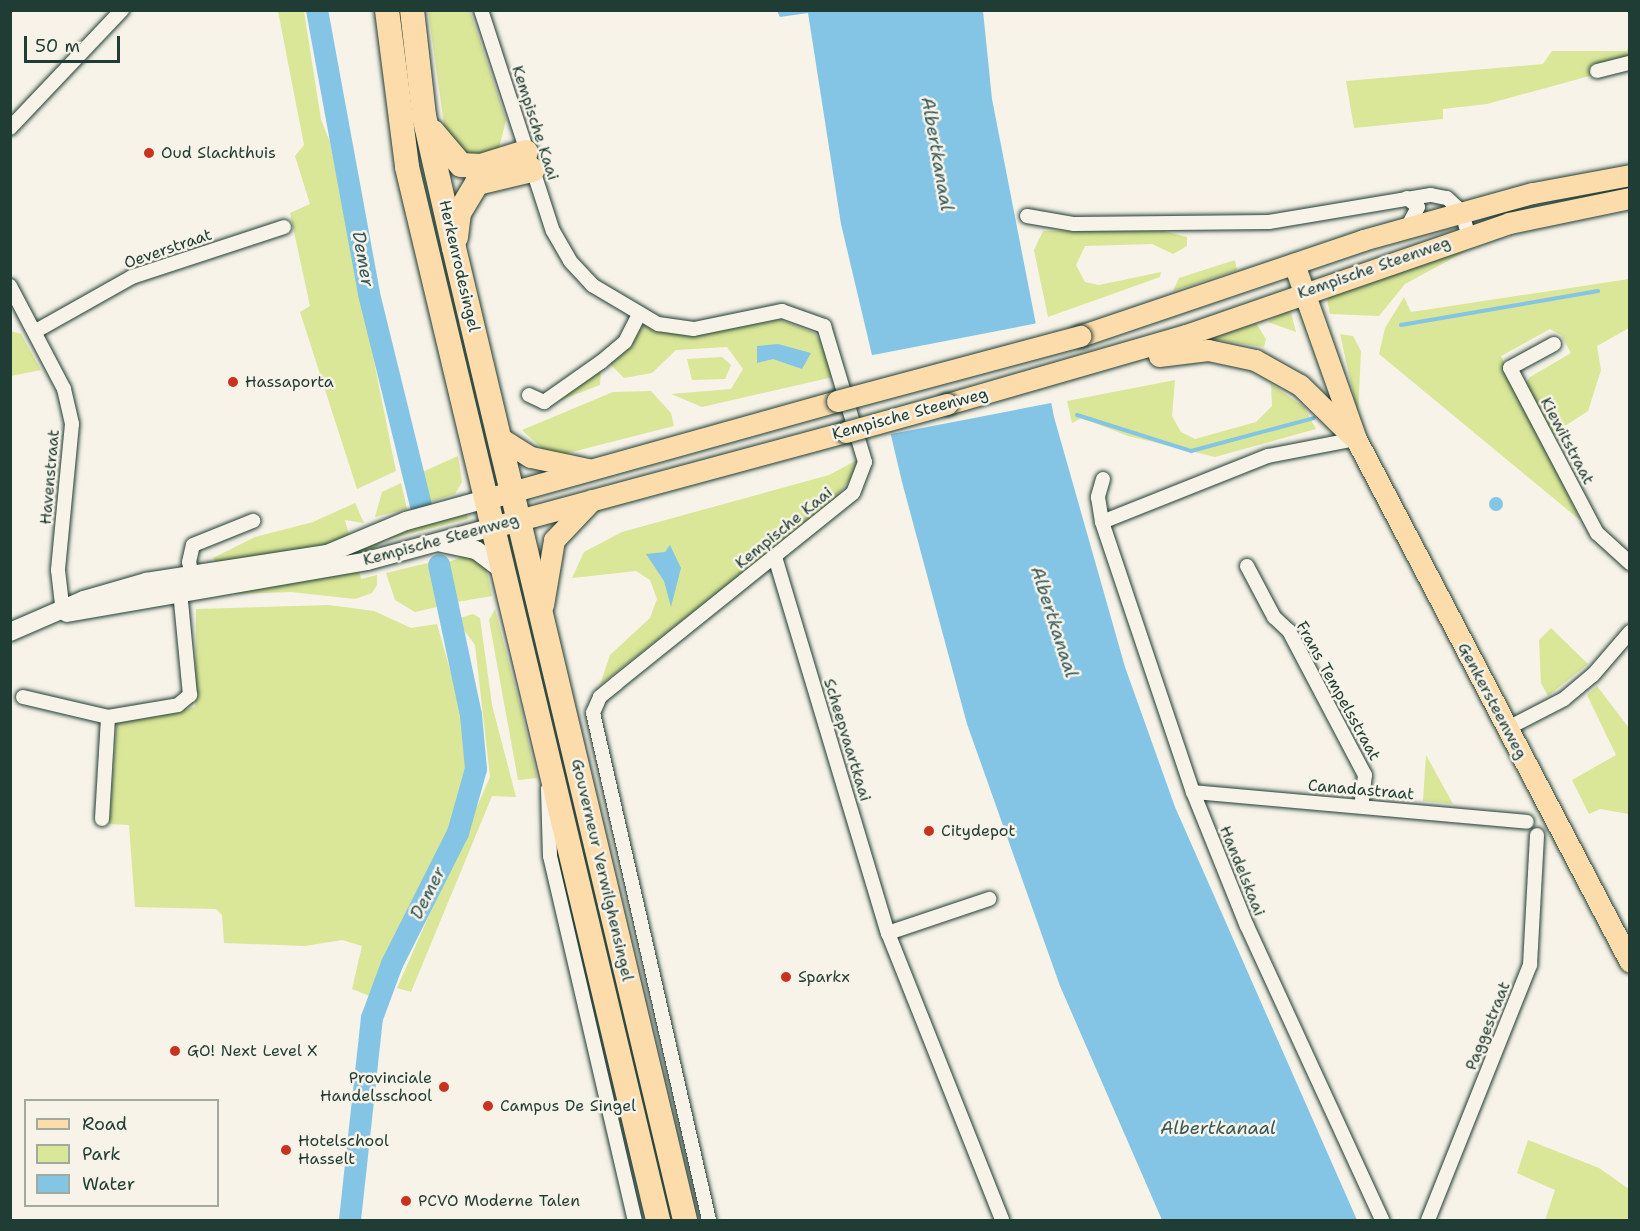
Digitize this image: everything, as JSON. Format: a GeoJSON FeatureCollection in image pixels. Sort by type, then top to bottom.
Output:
{"type":"FeatureCollection","features":[{"type":"Feature","properties":{"kind":"highway","name":"Herkenrodesingel"},"geometry":{"type":"LineString","coordinates":[[412,10],[424,116],[519,520]]}},
{"type":"Feature","properties":{"kind":"highway","name":"Herkenrodesingel"},"geometry":{"type":"LineString","coordinates":[[384,14],[407,167],[486,499]]}},
{"type":"Feature","properties":{"kind":"highway"},"geometry":{"type":"LineString","coordinates":[[424,116],[441,147],[461,165],[481,166],[529,161]]}},
{"type":"Feature","properties":{"kind":"highway"},"geometry":{"type":"LineString","coordinates":[[454,248],[459,213],[477,183],[529,161]]}},
{"type":"Feature","properties":{"kind":"highway","name":"Gouverneur Verwilghensingel"},"geometry":{"type":"LineString","coordinates":[[486,499],[658,1221]]}},
{"type":"Feature","properties":{"kind":"highway","name":"Gouverneur Verwilghensingel"},"geometry":{"type":"LineString","coordinates":[[519,520],[685,1221]]}},
{"type":"Feature","properties":{"kind":"main road","name":"Kempische Steenweg"},"geometry":{"type":"LineString","coordinates":[[354,554],[446,510],[604,470],[837,401],[1080,336],[1294,264],[1462,212],[1629,175]]}},
{"type":"Feature","properties":{"kind":"main road","name":"Kempische Steenweg"},"geometry":{"type":"LineString","coordinates":[[10,632],[63,613],[189,585],[354,554],[449,542],[519,520],[1088,365],[1307,292],[1468,235],[1629,198]]}},
{"type":"Feature","properties":{"kind":"main road","name":"Genkersteenweg"},"geometry":{"type":"LineString","coordinates":[[1294,264],[1307,292],[1356,439],[1629,962]]}},
{"type":"Feature","properties":{"kind":"main road","name":"Genkersteenweg"},"geometry":{"type":"LineString","coordinates":[[1088,365],[1128,365],[1180,351],[1233,353],[1300,385],[1356,439]]}},
{"type":"Feature","properties":{"kind":"main road"},"geometry":{"type":"LineString","coordinates":[[500,438],[566,468],[604,470]]}},
{"type":"Feature","properties":{"kind":"main road"},"geometry":{"type":"LineString","coordinates":[[542,617],[554,540],[592,500]]}},
{"type":"Feature","properties":{"kind":"main road"},"geometry":{"type":"LineString","coordinates":[[449,542],[476,550],[504,571]]}},
{"type":"Feature","properties":{"kind":"street"},"geometry":{"type":"LineString","coordinates":[[10,128],[122,10]]}},
{"type":"Feature","properties":{"kind":"street","name":"Kempische Kaai"},"geometry":{"type":"LineString","coordinates":[[481,10],[529,161],[570,261],[592,285],[639,315],[694,329],[782,310],[824,326],[829,334],[865,462],[853,493],[616,683]]}},
{"type":"Feature","properties":{"kind":"street"},"geometry":{"type":"LineString","coordinates":[[1597,71],[1629,63]]}},
{"type":"Feature","properties":{"kind":"street"},"geometry":{"type":"LineString","coordinates":[[1407,198],[1418,207],[1407,228]]}},
{"type":"Feature","properties":{"kind":"street"},"geometry":{"type":"LineString","coordinates":[[1027,216],[1074,224],[1269,222],[1407,198],[1447,198],[1462,212],[1468,235]]}},
{"type":"Feature","properties":{"kind":"street","name":"Oeverstraat"},"geometry":{"type":"LineString","coordinates":[[36,331],[132,277],[284,227]]}},
{"type":"Feature","properties":{"kind":"street","name":"Havenstraat"},"geometry":{"type":"LineString","coordinates":[[10,285],[36,331],[64,389],[72,424],[58,570],[63,613]]}},
{"type":"Feature","properties":{"kind":"street"},"geometry":{"type":"LineString","coordinates":[[529,395],[544,402],[601,362],[626,342],[639,315]]}},
{"type":"Feature","properties":{"kind":"street","name":"Kiewitstraat"},"geometry":{"type":"LineString","coordinates":[[1554,344],[1510,368],[1597,534],[1629,563]]}},
{"type":"Feature","properties":{"kind":"street"},"geometry":{"type":"LineString","coordinates":[[1102,522],[1268,456],[1356,439]]}},
{"type":"Feature","properties":{"kind":"street","name":"Handelskaai"},"geometry":{"type":"LineString","coordinates":[[1103,479],[1098,497],[1102,522],[1193,792],[1247,926],[1382,1221]]}},
{"type":"Feature","properties":{"kind":"street"},"geometry":{"type":"LineString","coordinates":[[23,697],[108,717],[178,705],[190,695],[189,585],[194,545],[253,521]]}},
{"type":"Feature","properties":{"kind":"street","name":"Scheepvaartkaai"},"geometry":{"type":"LineString","coordinates":[[775,557],[888,933],[1002,1221]]}},
{"type":"Feature","properties":{"kind":"street","name":"Frans Tempelsstraat"},"geometry":{"type":"LineString","coordinates":[[1247,566],[1274,617],[1289,631],[1365,775],[1361,807]]}},
{"type":"Feature","properties":{"kind":"street"},"geometry":{"type":"LineString","coordinates":[[1506,729],[1564,699],[1593,675],[1629,632]]}},
{"type":"Feature","properties":{"kind":"street","name":"Gouverneur Verwilghensingel"},"geometry":{"type":"LineString","coordinates":[[616,683],[595,705],[593,723],[709,1221]]}},
{"type":"Feature","properties":{"kind":"street"},"geometry":{"type":"LineString","coordinates":[[102,819],[108,717]]}},
{"type":"Feature","properties":{"kind":"street","name":"Gouverneur Verwilghensingel"},"geometry":{"type":"LineString","coordinates":[[550,772],[550,856],[635,1221]]}},
{"type":"Feature","properties":{"kind":"street","name":"Canadastraat"},"geometry":{"type":"LineString","coordinates":[[1193,792],[1527,822]]}},
{"type":"Feature","properties":{"kind":"street","name":"Paggestraat"},"geometry":{"type":"LineString","coordinates":[[1428,1221],[1530,965],[1537,835]]}},
{"type":"Feature","properties":{"kind":"street"},"geometry":{"type":"LineString","coordinates":[[888,933],[989,899]]}},
{"type":"Feature","properties":{"kind":"green space"},"geometry":{"type":"Polygon","coordinates":[[[278,11],[304,11],[321,120],[330,142],[396,471],[357,489],[300,312],[310,306],[290,213],[310,204],[295,156],[304,145],[278,11]]]}},
{"type":"Feature","properties":{"kind":"green space"},"geometry":{"type":"Polygon","coordinates":[[[428,11],[470,11],[506,120],[499,148],[488,157],[464,157],[445,131],[428,11]]]}},
{"type":"Feature","properties":{"kind":"green space"},"geometry":{"type":"Polygon","coordinates":[[[1629,44],[1629,56],[1592,66],[1593,75],[1487,104],[1443,109],[1443,119],[1354,128],[1346,81],[1543,64],[1552,51],[1627,51],[1629,44]]]}},
{"type":"Feature","properties":{"kind":"green space"},"geometry":{"type":"Polygon","coordinates":[[[1043,231],[1164,231],[1187,237],[1187,246],[1173,254],[1152,244],[1085,246],[1076,265],[1085,282],[1099,285],[1161,272],[1160,277],[1048,317],[1034,250],[1043,231]]]}},
{"type":"Feature","properties":{"kind":"green space"},"geometry":{"type":"Polygon","coordinates":[[[1477,245],[1405,284],[1379,316],[1330,314],[1327,299],[1332,294],[1477,245]]]}},
{"type":"Feature","properties":{"kind":"green space"},"geometry":{"type":"Polygon","coordinates":[[[1235,260],[1237,270],[1173,291],[1179,278],[1235,260]]]}},
{"type":"Feature","properties":{"kind":"green space"},"geometry":{"type":"Polygon","coordinates":[[[1629,279],[1629,328],[1597,346],[1601,370],[1588,411],[1551,435],[1524,386],[1530,377],[1571,353],[1561,335],[1550,329],[1501,356],[1580,520],[1379,354],[1385,328],[1404,297],[1411,312],[1629,279]]]}},
{"type":"Feature","properties":{"kind":"green space"},"geometry":{"type":"Polygon","coordinates":[[[1284,311],[1291,313],[1296,332],[1268,322],[1284,311]]]}},
{"type":"Feature","properties":{"kind":"green space"},"geometry":{"type":"Polygon","coordinates":[[[780,320],[815,333],[827,351],[833,377],[702,407],[671,394],[731,389],[743,369],[727,347],[676,350],[652,373],[624,378],[608,362],[645,324],[693,335],[780,320]]]}},
{"type":"Feature","properties":{"kind":"green space"},"geometry":{"type":"Polygon","coordinates":[[[1256,323],[1266,339],[1264,347],[1209,339],[1256,323]]]}},
{"type":"Feature","properties":{"kind":"green space"},"geometry":{"type":"Polygon","coordinates":[[[10,331],[21,334],[41,370],[11,376],[10,331]]]}},
{"type":"Feature","properties":{"kind":"green space"},"geometry":{"type":"Polygon","coordinates":[[[1340,334],[1353,336],[1361,351],[1358,414],[1340,334]]]}},
{"type":"Feature","properties":{"kind":"green space"},"geometry":{"type":"Polygon","coordinates":[[[722,357],[731,365],[725,379],[692,380],[687,359],[722,357]]]}},
{"type":"Feature","properties":{"kind":"green space"},"geometry":{"type":"Polygon","coordinates":[[[601,368],[600,385],[553,403],[601,368]]]}},
{"type":"Feature","properties":{"kind":"green space"},"geometry":{"type":"Polygon","coordinates":[[[1175,380],[1172,416],[1181,432],[1195,439],[1256,422],[1272,406],[1271,384],[1304,407],[1316,429],[1215,457],[1128,436],[1082,418],[1072,423],[1067,401],[1175,380]]]}},
{"type":"Feature","properties":{"kind":"green space"},"geometry":{"type":"Polygon","coordinates":[[[651,391],[671,413],[674,426],[564,454],[547,453],[522,430],[613,392],[651,391]]]}},
{"type":"Feature","properties":{"kind":"green space"},"geometry":{"type":"Polygon","coordinates":[[[458,456],[462,482],[455,494],[427,503],[420,473],[458,456]]]}},
{"type":"Feature","properties":{"kind":"green space"},"geometry":{"type":"Polygon","coordinates":[[[857,460],[855,474],[831,503],[600,685],[610,655],[650,618],[657,599],[650,580],[636,571],[572,578],[584,552],[622,532],[829,475],[857,460]]]}},
{"type":"Feature","properties":{"kind":"green space"},"geometry":{"type":"Polygon","coordinates":[[[401,483],[407,509],[375,517],[382,492],[401,483]]]}},
{"type":"Feature","properties":{"kind":"green space"},"geometry":{"type":"Polygon","coordinates":[[[355,503],[364,523],[345,520],[351,542],[220,567],[213,558],[255,537],[313,522],[355,503]]]}},
{"type":"Feature","properties":{"kind":"green space"},"geometry":{"type":"Polygon","coordinates":[[[466,510],[468,519],[385,540],[364,555],[213,577],[466,510]]]}},
{"type":"Feature","properties":{"kind":"green space"},"geometry":{"type":"Polygon","coordinates":[[[466,556],[478,559],[487,571],[492,596],[457,602],[448,562],[466,556]]]}},
{"type":"Feature","properties":{"kind":"green space"},"geometry":{"type":"Polygon","coordinates":[[[436,561],[446,605],[415,612],[395,600],[386,573],[436,561]]]}},
{"type":"Feature","properties":{"kind":"green space"},"geometry":{"type":"Polygon","coordinates":[[[359,570],[361,579],[377,575],[377,585],[372,593],[355,599],[291,592],[209,595],[359,570]]]}},
{"type":"Feature","properties":{"kind":"green space"},"geometry":{"type":"Polygon","coordinates":[[[329,605],[374,611],[411,628],[437,624],[467,729],[468,777],[455,826],[372,997],[352,989],[362,946],[342,940],[305,946],[224,943],[222,915],[216,909],[135,907],[129,825],[109,824],[117,722],[195,707],[196,609],[329,605]]]}},
{"type":"Feature","properties":{"kind":"green space"},"geometry":{"type":"Polygon","coordinates":[[[495,609],[537,778],[518,780],[489,620],[495,609]]]}},
{"type":"Feature","properties":{"kind":"green space"},"geometry":{"type":"Polygon","coordinates":[[[473,614],[480,618],[492,705],[516,797],[492,796],[411,992],[397,988],[490,777],[475,645],[456,619],[473,614]]]}},
{"type":"Feature","properties":{"kind":"green space"},"geometry":{"type":"Polygon","coordinates":[[[1551,628],[1588,664],[1548,696],[1541,683],[1539,640],[1551,628]]]}},
{"type":"Feature","properties":{"kind":"green space"},"geometry":{"type":"Polygon","coordinates":[[[1597,686],[1629,728],[1629,814],[1600,809],[1589,814],[1572,780],[1616,755],[1587,695],[1597,686]]]}},
{"type":"Feature","properties":{"kind":"green space"},"geometry":{"type":"Polygon","coordinates":[[[1426,755],[1453,804],[1423,801],[1426,755]]]}},
{"type":"Feature","properties":{"kind":"green space"},"geometry":{"type":"Polygon","coordinates":[[[1528,1140],[1599,1168],[1629,1189],[1629,1220],[1545,1220],[1555,1190],[1517,1173],[1528,1140]]]}},
{"type":"Feature","properties":{"kind":"water","name":"Albertkanaal"},"geometry":{"type":"Polygon","coordinates":[[[777,11],[983,11],[992,99],[1054,417],[1125,667],[1175,807],[1357,1220],[1162,1220],[1060,986],[967,724],[902,482],[841,224],[808,13],[780,17],[777,11]]]}},
{"type":"Feature","properties":{"kind":"water"},"geometry":{"type":"Polygon","coordinates":[[[778,344],[811,353],[802,369],[773,359],[757,363],[757,346],[778,344]]]}},
{"type":"Feature","properties":{"kind":"water"},"geometry":{"type":"Polygon","coordinates":[[[1493,497],[1499,497],[1503,504],[1499,511],[1493,511],[1489,507],[1489,501],[1493,497]]]}},
{"type":"Feature","properties":{"kind":"water"},"geometry":{"type":"Polygon","coordinates":[[[670,545],[681,568],[671,607],[664,581],[646,554],[665,552],[670,545]]]}},
{"type":"Feature","properties":{"kind":"pier"},"geometry":{"type":"Polygon","coordinates":[[[1038,323],[1053,403],[885,435],[869,356],[1038,323]]]}},
{"type":"Feature","properties":{"kind":"waterway","name":"Demer"},"geometry":{"type":"LineString","coordinates":[[317,10],[369,294],[421,505]]}},
{"type":"Feature","properties":{"kind":"waterway"},"geometry":{"type":"LineString","coordinates":[[1401,325],[1598,291]]}},
{"type":"Feature","properties":{"kind":"waterway"},"geometry":{"type":"LineString","coordinates":[[1077,415],[1191,451],[1314,418]]}},
{"type":"Feature","properties":{"kind":"waterway","name":"Demer"},"geometry":{"type":"LineString","coordinates":[[350,1220],[372,1018],[392,964],[458,833],[476,769],[471,715],[439,565]]}},
{"type":"Feature","properties":{"kind":"place","name":"Oud Slachthuis"},"geometry":{"type":"Point","coordinates":[149,153]}},
{"type":"Feature","properties":{"kind":"place","name":"Hassaporta"},"geometry":{"type":"Point","coordinates":[233,382]}},
{"type":"Feature","properties":{"kind":"place","name":"Citydepot"},"geometry":{"type":"Point","coordinates":[929,831]}},
{"type":"Feature","properties":{"kind":"place","name":"Sparkx"},"geometry":{"type":"Point","coordinates":[786,977]}},
{"type":"Feature","properties":{"kind":"place","name":"GO! Next Level X"},"geometry":{"type":"Point","coordinates":[175,1051]}},
{"type":"Feature","properties":{"kind":"place","name":"Provinciale Handelsschool"},"geometry":{"type":"Point","coordinates":[444,1087]}},
{"type":"Feature","properties":{"kind":"place","name":"Campus De Singel"},"geometry":{"type":"Point","coordinates":[488,1106]}},
{"type":"Feature","properties":{"kind":"place","name":"Hotelschool Hasselt"},"geometry":{"type":"Point","coordinates":[286,1150]}},
{"type":"Feature","properties":{"kind":"place","name":"PCVO Moderne Talen"},"geometry":{"type":"Point","coordinates":[406,1201]}}]}
